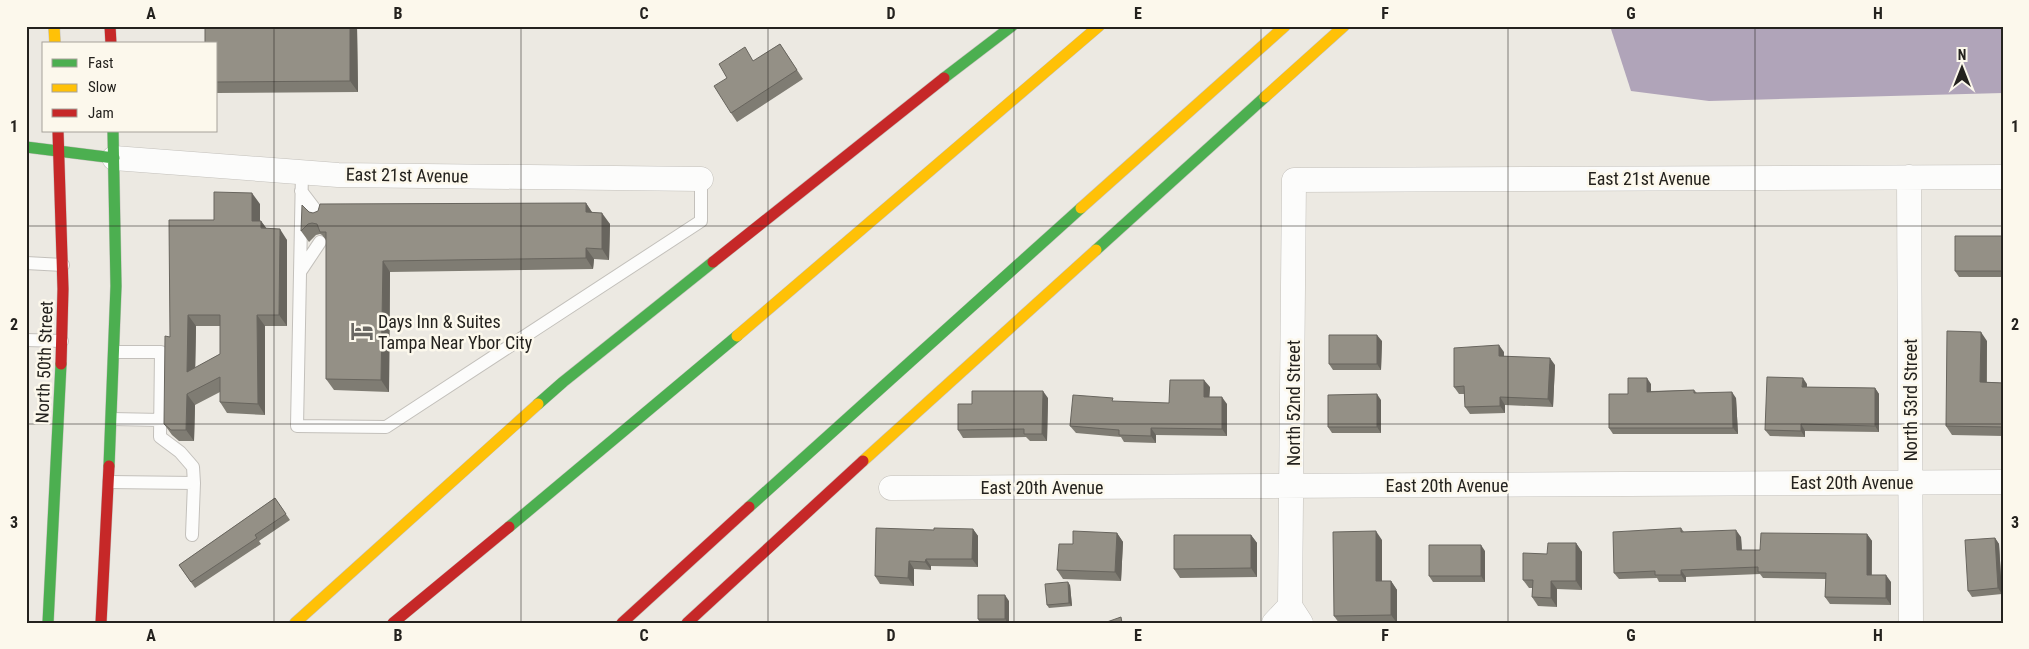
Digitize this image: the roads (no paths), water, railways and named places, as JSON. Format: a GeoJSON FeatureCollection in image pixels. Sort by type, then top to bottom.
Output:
{"type":"FeatureCollection","features":[{"type":"Feature","properties":{"kind":"main road"},"geometry":{"type":"LineString","coordinates":[[54,26],[55,42]]}},
{"type":"Feature","properties":{"kind":"main road"},"geometry":{"type":"LineString","coordinates":[[110,26],[111,42]]}},
{"type":"Feature","properties":{"kind":"main road"},"geometry":{"type":"LineString","coordinates":[[295,623],[563,382],[1012,26]]}},
{"type":"Feature","properties":{"kind":"main road"},"geometry":{"type":"LineString","coordinates":[[393,623],[670,393],[1099,26]]}},
{"type":"Feature","properties":{"kind":"main road"},"geometry":{"type":"LineString","coordinates":[[622,623],[999,280],[1285,26]]}},
{"type":"Feature","properties":{"kind":"main road"},"geometry":{"type":"LineString","coordinates":[[687,623],[878,446],[1344,26]]}},
{"type":"Feature","properties":{"kind":"main road","name":"North 50th Street"},"geometry":{"type":"LineString","coordinates":[[48,623],[62,341],[63,265],[58,132]]}},
{"type":"Feature","properties":{"kind":"main road"},"geometry":{"type":"LineString","coordinates":[[101,623],[115,352],[113,132]]}},
{"type":"Feature","properties":{"kind":"main road"},"geometry":{"type":"LineString","coordinates":[[26,147],[114,158]]}},
{"type":"Feature","properties":{"kind":"street","name":"East 21st Avenue"},"geometry":{"type":"LineString","coordinates":[[114,158],[301,181],[338,175],[701,179]]}},
{"type":"Feature","properties":{"kind":"street","name":"North 53rd Street"},"geometry":{"type":"LineString","coordinates":[[1909,177],[1911,623]]}},
{"type":"Feature","properties":{"kind":"street","name":"East 21st Avenue"},"geometry":{"type":"LineString","coordinates":[[1294,180],[2003,177]]}},
{"type":"Feature","properties":{"kind":"street","name":"North 52nd Street"},"geometry":{"type":"LineString","coordinates":[[1288,617],[1292,486],[1294,180]]}},
{"type":"Feature","properties":{"kind":"street","name":"East 20th Avenue"},"geometry":{"type":"LineString","coordinates":[[891,488],[2003,482]]}},
{"type":"Feature","properties":{"kind":"lane"},"geometry":{"type":"LineString","coordinates":[[301,181],[297,426],[386,428],[701,222],[701,179]]}},
{"type":"Feature","properties":{"kind":"lane"},"geometry":{"type":"LineString","coordinates":[[301,181],[320,216]]}},
{"type":"Feature","properties":{"kind":"lane"},"geometry":{"type":"LineString","coordinates":[[300,272],[320,242]]}},
{"type":"Feature","properties":{"kind":"lane"},"geometry":{"type":"LineString","coordinates":[[26,263],[63,265]]}},
{"type":"Feature","properties":{"kind":"lane"},"geometry":{"type":"LineString","coordinates":[[26,340],[62,341]]}},
{"type":"Feature","properties":{"kind":"lane"},"geometry":{"type":"LineString","coordinates":[[115,352],[162,352],[160,437],[180,452],[193,467],[192,535]]}},
{"type":"Feature","properties":{"kind":"lane"},"geometry":{"type":"LineString","coordinates":[[112,419],[160,420]]}},
{"type":"Feature","properties":{"kind":"lane"},"geometry":{"type":"LineString","coordinates":[[109,482],[194,483]]}},
{"type":"Feature","properties":{"kind":"place","name":"Days Inn & Suites Tampa Near Ybor City"},"geometry":{"type":"Point","coordinates":[362,331]}}]}
